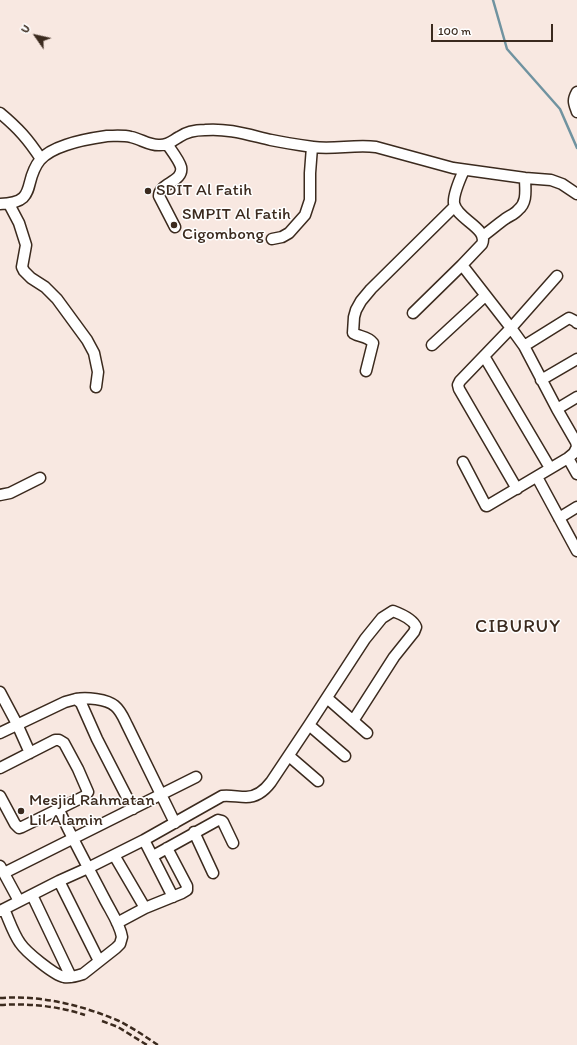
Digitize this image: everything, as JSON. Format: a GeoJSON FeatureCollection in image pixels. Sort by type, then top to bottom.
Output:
{"type":"FeatureCollection","features":[{"type":"Feature","properties":{"kind":"street"},"geometry":{"type":"LineString","coordinates":[[577,92],[573,102],[577,112]]}},
{"type":"Feature","properties":{"kind":"street"},"geometry":{"type":"LineString","coordinates":[[0,113],[29,141],[41,159]]}},
{"type":"Feature","properties":{"kind":"street"},"geometry":{"type":"LineString","coordinates":[[96,387],[98,372],[94,354],[87,340],[57,300],[45,287],[27,275],[24,271],[22,267],[26,254],[26,245],[19,223],[5,204],[20,200],[26,195],[35,167],[41,159],[50,152],[62,146],[84,139],[114,136],[129,136],[155,145],[167,144],[171,143],[178,137],[199,130],[221,130],[312,147],[376,147],[438,165],[464,170],[551,180],[562,184],[577,194]]}},
{"type":"Feature","properties":{"kind":"street"},"geometry":{"type":"LineString","coordinates":[[167,144],[181,169],[177,178],[161,189],[159,196],[175,227]]}},
{"type":"Feature","properties":{"kind":"street"},"geometry":{"type":"LineString","coordinates":[[272,239],[282,237],[289,233],[305,215],[310,200],[312,147]]}},
{"type":"Feature","properties":{"kind":"street"},"geometry":{"type":"LineString","coordinates":[[413,313],[462,265],[484,240],[481,232],[460,214],[455,206],[454,194],[464,170]]}},
{"type":"Feature","properties":{"kind":"street"},"geometry":{"type":"LineString","coordinates":[[483,236],[521,207],[526,195],[525,178]]}},
{"type":"Feature","properties":{"kind":"street"},"geometry":{"type":"LineString","coordinates":[[366,371],[373,343],[370,339],[353,332],[354,317],[358,306],[372,289],[455,206]]}},
{"type":"Feature","properties":{"kind":"street"},"geometry":{"type":"LineString","coordinates":[[462,265],[524,346],[577,446],[574,453],[574,465],[550,468],[489,506],[486,506],[462,462]]}},
{"type":"Feature","properties":{"kind":"street"},"geometry":{"type":"LineString","coordinates":[[517,489],[458,389],[458,385],[460,381],[557,276]]}},
{"type":"Feature","properties":{"kind":"street"},"geometry":{"type":"LineString","coordinates":[[432,345],[485,296]]}},
{"type":"Feature","properties":{"kind":"street"},"geometry":{"type":"LineString","coordinates":[[524,346],[569,318],[575,320],[577,323]]}},
{"type":"Feature","properties":{"kind":"street"},"geometry":{"type":"LineString","coordinates":[[484,356],[550,468]]}},
{"type":"Feature","properties":{"kind":"street"},"geometry":{"type":"LineString","coordinates":[[541,380],[577,359]]}},
{"type":"Feature","properties":{"kind":"street"},"geometry":{"type":"LineString","coordinates":[[557,409],[577,397]]}},
{"type":"Feature","properties":{"kind":"street"},"geometry":{"type":"LineString","coordinates":[[537,477],[559,518],[575,553]]}},
{"type":"Feature","properties":{"kind":"street"},"geometry":{"type":"LineString","coordinates":[[0,495],[10,493],[40,478]]}},
{"type":"Feature","properties":{"kind":"street"},"geometry":{"type":"LineString","coordinates":[[559,518],[577,507]]}},
{"type":"Feature","properties":{"kind":"street"},"geometry":{"type":"LineString","coordinates":[[59,810],[72,838],[88,868],[117,923],[122,937],[120,944],[116,948],[83,974],[70,977],[65,977],[57,973],[24,949],[2,910],[59,880],[88,868],[144,840],[222,796],[228,795],[250,797],[266,788],[310,725],[365,639],[382,618],[393,611],[398,612],[414,623],[416,627],[414,632],[394,657],[353,721]]}},
{"type":"Feature","properties":{"kind":"street"},"geometry":{"type":"LineString","coordinates":[[0,693],[17,724],[30,753]]}},
{"type":"Feature","properties":{"kind":"street"},"geometry":{"type":"LineString","coordinates":[[0,733],[65,702],[83,698],[110,703],[118,709],[127,725],[175,823]]}},
{"type":"Feature","properties":{"kind":"street"},"geometry":{"type":"LineString","coordinates":[[327,698],[367,732]]}},
{"type":"Feature","properties":{"kind":"street"},"geometry":{"type":"LineString","coordinates":[[76,699],[81,703],[97,739],[133,809]]}},
{"type":"Feature","properties":{"kind":"street"},"geometry":{"type":"LineString","coordinates":[[310,725],[345,756]]}},
{"type":"Feature","properties":{"kind":"street"},"geometry":{"type":"LineString","coordinates":[[0,768],[55,740],[61,740],[78,769],[87,791],[85,796],[59,810],[19,828],[15,824],[0,796]]}},
{"type":"Feature","properties":{"kind":"street"},"geometry":{"type":"LineString","coordinates":[[289,756],[318,781]]}},
{"type":"Feature","properties":{"kind":"street"},"geometry":{"type":"LineString","coordinates":[[19,901],[2,870],[133,809],[196,777]]}},
{"type":"Feature","properties":{"kind":"street"},"geometry":{"type":"LineString","coordinates":[[153,856],[218,820],[222,821],[233,843]]}},
{"type":"Feature","properties":{"kind":"street"},"geometry":{"type":"LineString","coordinates":[[194,832],[213,873]]}},
{"type":"Feature","properties":{"kind":"street"},"geometry":{"type":"LineString","coordinates":[[144,840],[173,897]]}},
{"type":"Feature","properties":{"kind":"street"},"geometry":{"type":"LineString","coordinates":[[117,923],[145,908],[185,892],[187,888],[166,848]]}},
{"type":"Feature","properties":{"kind":"street"},"geometry":{"type":"LineString","coordinates":[[114,855],[145,908]]}},
{"type":"Feature","properties":{"kind":"street"},"geometry":{"type":"LineString","coordinates":[[59,880],[99,961]]}},
{"type":"Feature","properties":{"kind":"street"},"geometry":{"type":"LineString","coordinates":[[32,895],[70,977]]}},
{"type":"Feature","properties":{"kind":"waterway"},"geometry":{"type":"LineString","coordinates":[[493,0],[507,49],[560,109],[577,148]]}},
{"type":"Feature","properties":{"kind":"railway"},"geometry":{"type":"LineString","coordinates":[[0,998],[15,997],[61,1002],[90,1010],[119,1021],[158,1045]]}},
{"type":"Feature","properties":{"kind":"railway"},"geometry":{"type":"LineString","coordinates":[[0,1005],[21,1004],[43,1006],[64,1009],[85,1015]]}},
{"type":"Feature","properties":{"kind":"railway"},"geometry":{"type":"LineString","coordinates":[[102,1021],[118,1027],[147,1045]]}},
{"type":"Feature","properties":{"kind":"place","name":"SDIT Al Fatih"},"geometry":{"type":"Point","coordinates":[148,191]}},
{"type":"Feature","properties":{"kind":"place","name":"SMPIT Al Fatih Cigombong"},"geometry":{"type":"Point","coordinates":[174,225]}},
{"type":"Feature","properties":{"kind":"place","name":"Mesjid Rahmatan Lil Alamin"},"geometry":{"type":"Point","coordinates":[21,811]}},
{"type":"Feature","properties":{"kind":"district","name":"CIBURUY"},"geometry":{"type":"Point","coordinates":[518,627]}}]}
